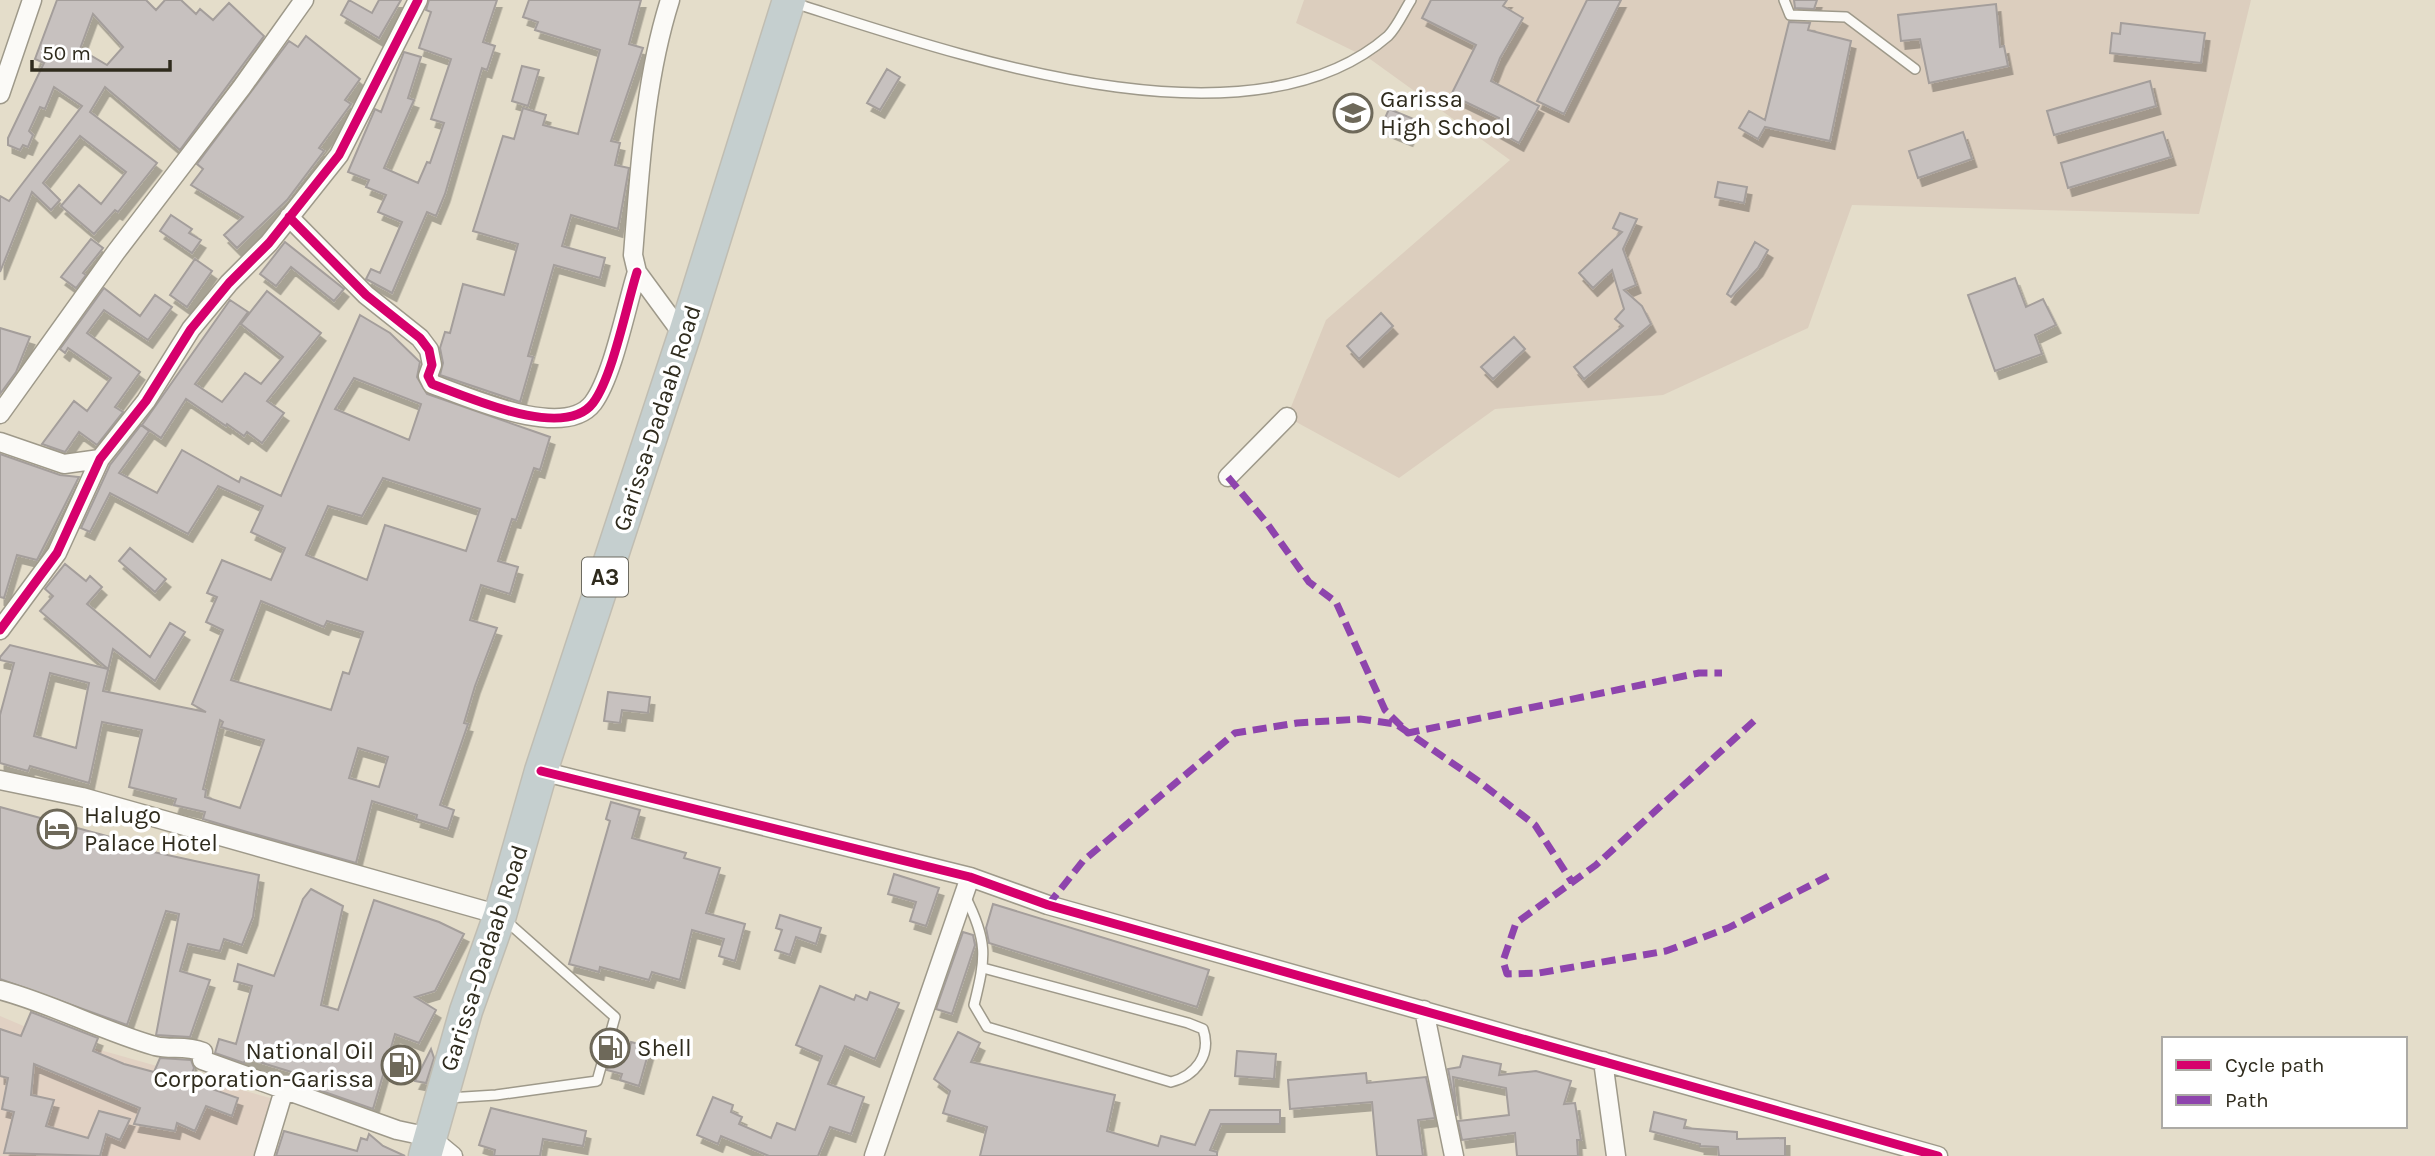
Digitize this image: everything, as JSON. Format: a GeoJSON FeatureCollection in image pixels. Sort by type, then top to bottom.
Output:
{"type":"FeatureCollection","features":[{"type":"Feature","properties":{"kind":"highway","name":"Garissa-Dadaab Road"},"geometry":{"type":"LineString","coordinates":[[436,1150],[440,1098],[466,1011],[500,915],[541,771],[684,336],[789,1]]}},
{"type":"Feature","properties":{"kind":"street"},"geometry":{"type":"LineString","coordinates":[[0,94],[32,0]]}},
{"type":"Feature","properties":{"kind":"street"},"geometry":{"type":"LineString","coordinates":[[0,414],[116,252],[242,87],[304,0]]}},
{"type":"Feature","properties":{"kind":"street"},"geometry":{"type":"LineString","coordinates":[[0,630],[57,553],[100,459],[146,401],[191,329],[339,155],[418,0]]}},
{"type":"Feature","properties":{"kind":"street"},"geometry":{"type":"LineString","coordinates":[[670,0],[659,34],[641,150],[633,255],[637,272],[684,336]]}},
{"type":"Feature","properties":{"kind":"street"},"geometry":{"type":"LineString","coordinates":[[289,217],[366,295],[420,338],[429,350],[432,365],[428,376],[432,384],[499,408],[562,420],[579,415],[592,404],[605,380],[637,272]]}},
{"type":"Feature","properties":{"kind":"street"},"geometry":{"type":"LineString","coordinates":[[1228,477],[1287,417]]}},
{"type":"Feature","properties":{"kind":"street"},"geometry":{"type":"LineString","coordinates":[[0,442],[64,464],[100,459]]}},
{"type":"Feature","properties":{"kind":"street"},"geometry":{"type":"LineString","coordinates":[[541,771],[970,877],[1048,905],[1938,1156]]}},
{"type":"Feature","properties":{"kind":"street"},"geometry":{"type":"LineString","coordinates":[[0,780],[82,797],[500,915]]}},
{"type":"Feature","properties":{"kind":"street"},"geometry":{"type":"LineString","coordinates":[[874,1156],[970,877]]}},
{"type":"Feature","properties":{"kind":"street"},"geometry":{"type":"LineString","coordinates":[[0,990],[33,999],[158,1047],[187,1046],[203,1052],[202,1060],[397,1130],[436,1150]]}},
{"type":"Feature","properties":{"kind":"street"},"geometry":{"type":"LineString","coordinates":[[1424,1010],[1454,1156]]}},
{"type":"Feature","properties":{"kind":"street"},"geometry":{"type":"LineString","coordinates":[[1603,1061],[1616,1156]]}},
{"type":"Feature","properties":{"kind":"street"},"geometry":{"type":"LineString","coordinates":[[264,1156],[284,1090]]}},
{"type":"Feature","properties":{"kind":"lane"},"geometry":{"type":"LineString","coordinates":[[789,1],[984,63],[1143,91],[1240,91],[1304,80],[1355,59],[1390,34],[1410,0]]}},
{"type":"Feature","properties":{"kind":"lane"},"geometry":{"type":"LineString","coordinates":[[1784,0],[1790,15],[1846,17],[1915,69]]}},
{"type":"Feature","properties":{"kind":"lane"},"geometry":{"type":"LineString","coordinates":[[965,894],[982,929],[983,968],[974,1005],[986,1027],[1171,1082],[1185,1079],[1196,1070],[1205,1049],[1207,1039],[1203,1029],[1188,1023],[983,968]]}},
{"type":"Feature","properties":{"kind":"lane"},"geometry":{"type":"LineString","coordinates":[[440,1098],[496,1095],[597,1081],[615,1017],[500,915]]}},
{"type":"Feature","properties":{"kind":"shaded area"},"geometry":{"type":"Polygon","coordinates":[[[1304,0],[2251,0],[2199,214],[1852,205],[1808,328],[1663,395],[1495,409],[1399,478],[1287,417],[1326,320],[1510,160],[1370,59],[1296,23],[1304,0]]]}},
{"type":"Feature","properties":{"kind":"shaded area"},"geometry":{"type":"Polygon","coordinates":[[[0,1016],[40,1033],[277,1100],[261,1156],[0,1156],[0,1016]]]}},
{"type":"Feature","properties":{"kind":"building"},"geometry":{"type":"Polygon","coordinates":[[[57,0],[146,0],[156,10],[165,0],[181,0],[196,14],[200,9],[213,20],[229,3],[264,36],[180,150],[105,87],[90,112],[157,163],[118,212],[115,210],[94,234],[61,206],[79,185],[101,204],[126,172],[80,136],[43,183],[60,200],[51,210],[32,192],[0,272],[0,196],[9,201],[82,106],[54,87],[45,109],[40,107],[29,131],[33,135],[28,147],[23,145],[20,150],[8,145],[8,138],[44,63],[35,59],[57,0]],[[93,14],[80,49],[107,65],[123,47],[93,14]]]}},
{"type":"Feature","properties":{"kind":"building"},"geometry":{"type":"Polygon","coordinates":[[[349,0],[372,13],[379,0],[401,0],[379,38],[341,15],[349,0]]]}},
{"type":"Feature","properties":{"kind":"building"},"geometry":{"type":"Polygon","coordinates":[[[429,0],[497,0],[483,42],[495,46],[487,70],[482,68],[436,216],[427,212],[392,293],[366,279],[371,269],[380,273],[402,222],[378,212],[386,195],[366,187],[369,180],[348,172],[375,109],[381,112],[404,52],[421,57],[408,98],[414,100],[384,168],[418,183],[427,162],[430,163],[444,123],[431,119],[451,59],[419,48],[431,12],[426,10],[429,0]]]}},
{"type":"Feature","properties":{"kind":"building"},"geometry":{"type":"Polygon","coordinates":[[[529,0],[641,0],[629,44],[643,48],[611,141],[620,143],[615,165],[629,168],[618,229],[571,215],[562,246],[605,258],[600,278],[554,265],[528,356],[533,357],[520,402],[440,375],[443,363],[440,348],[445,332],[450,333],[463,284],[504,295],[518,244],[473,231],[503,136],[514,139],[523,108],[546,115],[543,125],[578,134],[600,50],[535,30],[538,22],[523,17],[529,0]]]}},
{"type":"Feature","properties":{"kind":"building"},"geometry":{"type":"Polygon","coordinates":[[[1431,0],[1507,0],[1503,6],[1523,18],[1500,58],[1491,81],[1539,106],[1519,143],[1494,129],[1499,118],[1451,95],[1476,45],[1422,18],[1431,0]]]}},
{"type":"Feature","properties":{"kind":"building"},"geometry":{"type":"Polygon","coordinates":[[[1587,0],[1621,0],[1564,114],[1537,101],[1587,0]]]}},
{"type":"Feature","properties":{"kind":"building"},"geometry":{"type":"Polygon","coordinates":[[[1794,0],[1817,0],[1814,9],[1795,8],[1794,0]]]}},
{"type":"Feature","properties":{"kind":"building"},"geometry":{"type":"Polygon","coordinates":[[[1996,4],[2000,47],[2004,46],[2008,66],[1929,83],[1920,39],[1901,41],[1898,15],[1996,4]]]}},
{"type":"Feature","properties":{"kind":"building"},"geometry":{"type":"Polygon","coordinates":[[[1789,22],[1810,23],[1808,30],[1851,41],[1830,141],[1765,127],[1758,139],[1739,128],[1749,111],[1765,120],[1789,22]]]}},
{"type":"Feature","properties":{"kind":"building"},"geometry":{"type":"Polygon","coordinates":[[[2121,23],[2205,33],[2201,63],[2110,53],[2112,33],[2120,34],[2121,23]]]}},
{"type":"Feature","properties":{"kind":"building"},"geometry":{"type":"Polygon","coordinates":[[[306,36],[360,79],[345,100],[351,104],[319,148],[324,151],[287,200],[237,248],[224,235],[243,217],[191,185],[203,169],[197,164],[289,41],[298,47],[306,36]]]}},
{"type":"Feature","properties":{"kind":"building"},"geometry":{"type":"Polygon","coordinates":[[[522,66],[539,70],[528,106],[512,101],[522,66]]]}},
{"type":"Feature","properties":{"kind":"building"},"geometry":{"type":"Polygon","coordinates":[[[887,69],[900,77],[880,110],[867,103],[887,69]]]}},
{"type":"Feature","properties":{"kind":"building"},"geometry":{"type":"Polygon","coordinates":[[[2150,81],[2156,106],[2054,135],[2047,111],[2150,81]]]}},
{"type":"Feature","properties":{"kind":"building"},"geometry":{"type":"Polygon","coordinates":[[[1389,109],[1416,120],[1408,138],[1381,127],[1389,109]]]}},
{"type":"Feature","properties":{"kind":"building"},"geometry":{"type":"Polygon","coordinates":[[[1963,132],[1972,159],[1918,178],[1909,151],[1963,132]]]}},
{"type":"Feature","properties":{"kind":"building"},"geometry":{"type":"Polygon","coordinates":[[[2163,132],[2171,157],[2068,188],[2061,163],[2163,132]]]}},
{"type":"Feature","properties":{"kind":"building"},"geometry":{"type":"Polygon","coordinates":[[[1718,182],[1747,187],[1744,203],[1715,197],[1718,182]]]}},
{"type":"Feature","properties":{"kind":"building"},"geometry":{"type":"Polygon","coordinates":[[[1620,213],[1637,219],[1623,249],[1636,285],[1624,290],[1642,306],[1651,324],[1584,379],[1574,367],[1623,326],[1615,319],[1624,309],[1612,270],[1593,288],[1579,273],[1622,232],[1613,228],[1620,213]]]}},
{"type":"Feature","properties":{"kind":"building"},"geometry":{"type":"Polygon","coordinates":[[[171,215],[192,229],[189,233],[201,240],[192,253],[160,231],[171,215]]]}},
{"type":"Feature","properties":{"kind":"building"},"geometry":{"type":"Polygon","coordinates":[[[91,239],[103,248],[83,273],[86,275],[76,288],[61,277],[91,239]]]}},
{"type":"Feature","properties":{"kind":"building"},"geometry":{"type":"Polygon","coordinates":[[[285,242],[344,289],[334,301],[291,267],[276,286],[260,274],[285,242]]]}},
{"type":"Feature","properties":{"kind":"building"},"geometry":{"type":"Polygon","coordinates":[[[1755,242],[1768,250],[1758,268],[1731,297],[1727,294],[1755,242]]]}},
{"type":"Feature","properties":{"kind":"building"},"geometry":{"type":"Polygon","coordinates":[[[195,259],[212,271],[187,307],[170,295],[195,259]]]}},
{"type":"Feature","properties":{"kind":"building"},"geometry":{"type":"Polygon","coordinates":[[[2015,278],[2026,307],[2043,299],[2056,325],[2035,335],[2042,354],[1995,371],[1968,295],[2015,278]]]}},
{"type":"Feature","properties":{"kind":"building"},"geometry":{"type":"Polygon","coordinates":[[[104,288],[140,316],[155,295],[172,307],[148,340],[104,310],[87,333],[140,372],[115,407],[123,412],[97,445],[79,432],[65,452],[42,444],[74,401],[87,411],[111,378],[68,348],[65,353],[60,349],[104,288]]]}},
{"type":"Feature","properties":{"kind":"building"},"geometry":{"type":"Polygon","coordinates":[[[267,291],[321,333],[267,401],[284,413],[262,443],[247,432],[244,436],[227,424],[226,426],[186,399],[161,438],[142,425],[230,300],[248,312],[195,384],[222,402],[245,373],[261,384],[283,357],[241,324],[267,291]]]}},
{"type":"Feature","properties":{"kind":"building"},"geometry":{"type":"Polygon","coordinates":[[[1381,313],[1393,326],[1359,359],[1347,346],[1381,313]]]}},
{"type":"Feature","properties":{"kind":"building"},"geometry":{"type":"Polygon","coordinates":[[[360,315],[390,333],[420,362],[417,377],[427,394],[550,437],[540,470],[534,468],[516,520],[512,519],[498,561],[518,567],[510,594],[481,585],[470,620],[497,628],[475,686],[464,723],[468,724],[440,805],[454,810],[448,829],[416,819],[417,815],[372,801],[356,863],[203,819],[205,812],[174,805],[176,799],[129,787],[142,730],[102,722],[89,783],[30,766],[28,771],[0,763],[0,715],[14,663],[0,660],[0,657],[10,645],[108,669],[40,611],[53,596],[45,589],[65,564],[86,581],[90,576],[102,587],[87,604],[150,657],[170,623],[185,632],[155,681],[113,649],[103,691],[206,712],[192,704],[223,630],[206,622],[217,597],[207,593],[222,560],[271,580],[285,548],[251,532],[263,506],[218,486],[188,534],[110,493],[90,532],[81,528],[110,465],[141,425],[149,431],[119,473],[157,493],[182,450],[239,482],[241,477],[281,496],[360,315]],[[354,378],[335,409],[409,440],[421,404],[354,378]],[[383,478],[362,516],[328,506],[306,555],[367,580],[385,525],[466,551],[480,509],[383,478]],[[261,601],[231,680],[331,710],[343,672],[349,674],[363,632],[327,621],[324,627],[261,601]],[[50,673],[34,736],[76,748],[89,683],[50,673]],[[220,720],[203,789],[206,790],[205,797],[240,808],[264,740],[221,727],[223,722],[220,720]],[[358,748],[349,778],[379,787],[388,757],[358,748]]]}},
{"type":"Feature","properties":{"kind":"building"},"geometry":{"type":"Polygon","coordinates":[[[0,328],[30,337],[16,372],[0,394],[0,328]]]}},
{"type":"Feature","properties":{"kind":"building"},"geometry":{"type":"Polygon","coordinates":[[[1514,337],[1525,349],[1493,379],[1481,367],[1514,337]]]}},
{"type":"Feature","properties":{"kind":"building"},"geometry":{"type":"Polygon","coordinates":[[[0,454],[60,475],[79,477],[37,560],[17,555],[4,598],[0,597],[0,454]]]}},
{"type":"Feature","properties":{"kind":"building"},"geometry":{"type":"Polygon","coordinates":[[[130,548],[166,579],[155,592],[119,561],[130,548]]]}},
{"type":"Feature","properties":{"kind":"building"},"geometry":{"type":"Polygon","coordinates":[[[608,692],[650,697],[648,713],[622,710],[620,723],[604,721],[608,692]]]}},
{"type":"Feature","properties":{"kind":"building"},"geometry":{"type":"Polygon","coordinates":[[[611,802],[640,810],[632,838],[686,853],[684,858],[720,868],[706,913],[745,924],[735,961],[719,956],[724,939],[692,930],[680,980],[652,972],[649,980],[600,967],[599,972],[569,964],[610,821],[606,819],[611,802]]]}},
{"type":"Feature","properties":{"kind":"building"},"geometry":{"type":"Polygon","coordinates":[[[0,807],[136,844],[135,848],[259,875],[253,917],[242,945],[224,939],[220,951],[188,944],[180,971],[210,980],[190,1037],[156,1035],[179,914],[166,911],[127,1025],[0,979],[0,807]]]}},
{"type":"Feature","properties":{"kind":"building"},"geometry":{"type":"Polygon","coordinates":[[[894,874],[939,888],[926,926],[910,921],[916,902],[888,894],[894,874]]]}},
{"type":"Feature","properties":{"kind":"building"},"geometry":{"type":"Polygon","coordinates":[[[311,889],[343,906],[321,1005],[338,1010],[374,900],[439,922],[464,934],[435,991],[415,997],[436,1010],[419,1043],[395,1034],[373,1109],[296,1082],[298,1074],[246,1058],[244,1063],[215,1053],[219,1039],[236,1044],[252,986],[234,981],[238,964],[274,976],[303,899],[311,889]]]}},
{"type":"Feature","properties":{"kind":"building"},"geometry":{"type":"Polygon","coordinates":[[[993,904],[1209,970],[1197,1007],[989,943],[986,928],[993,904]]]}},
{"type":"Feature","properties":{"kind":"building"},"geometry":{"type":"Polygon","coordinates":[[[780,915],[821,928],[816,944],[796,937],[790,955],[775,950],[782,930],[776,928],[780,915]]]}},
{"type":"Feature","properties":{"kind":"building"},"geometry":{"type":"Polygon","coordinates":[[[963,932],[973,935],[975,945],[952,1014],[936,1009],[963,932]]]}},
{"type":"Feature","properties":{"kind":"building"},"geometry":{"type":"Polygon","coordinates":[[[820,986],[854,1000],[856,995],[867,1000],[870,992],[899,1003],[875,1059],[845,1046],[828,1084],[864,1097],[851,1134],[830,1127],[818,1156],[769,1156],[721,1136],[718,1144],[697,1135],[713,1097],[733,1105],[731,1112],[742,1117],[739,1124],[771,1138],[777,1123],[795,1130],[822,1056],[796,1045],[820,986]]]}},
{"type":"Feature","properties":{"kind":"building"},"geometry":{"type":"Polygon","coordinates":[[[31,1012],[98,1038],[93,1051],[124,1064],[154,1072],[160,1058],[191,1060],[194,1068],[189,1081],[238,1098],[232,1116],[206,1106],[195,1131],[177,1123],[175,1131],[134,1124],[140,1108],[34,1064],[31,1095],[54,1100],[46,1126],[88,1138],[99,1111],[130,1119],[120,1140],[106,1134],[100,1156],[4,1153],[14,1112],[2,1109],[8,1078],[0,1076],[0,1029],[21,1036],[31,1012]]]}},
{"type":"Feature","properties":{"kind":"building"},"geometry":{"type":"Polygon","coordinates":[[[958,1032],[980,1043],[971,1062],[1115,1095],[1107,1131],[1158,1146],[1161,1136],[1195,1145],[1210,1110],[1280,1110],[1280,1124],[1221,1124],[1210,1150],[1217,1152],[1217,1156],[980,1156],[987,1127],[943,1113],[950,1091],[934,1079],[958,1032]]]}},
{"type":"Feature","properties":{"kind":"building"},"geometry":{"type":"Polygon","coordinates":[[[631,1042],[650,1047],[639,1086],[620,1080],[622,1074],[607,1070],[614,1047],[629,1051],[631,1042]]]}},
{"type":"Feature","properties":{"kind":"building"},"geometry":{"type":"Polygon","coordinates":[[[431,1049],[434,1058],[426,1083],[415,1081],[431,1049]]]}},
{"type":"Feature","properties":{"kind":"building"},"geometry":{"type":"Polygon","coordinates":[[[1237,1051],[1276,1054],[1274,1079],[1235,1076],[1237,1051]]]}},
{"type":"Feature","properties":{"kind":"building"},"geometry":{"type":"Polygon","coordinates":[[[1463,1056],[1501,1064],[1499,1075],[1536,1071],[1571,1081],[1564,1104],[1575,1103],[1581,1140],[1577,1140],[1578,1156],[1517,1156],[1515,1133],[1462,1140],[1458,1121],[1509,1115],[1506,1088],[1453,1077],[1457,1116],[1448,1069],[1460,1067],[1463,1056]]]}},
{"type":"Feature","properties":{"kind":"building"},"geometry":{"type":"Polygon","coordinates":[[[1366,1073],[1367,1083],[1426,1077],[1435,1118],[1418,1120],[1423,1156],[1377,1156],[1372,1102],[1290,1109],[1288,1080],[1366,1073]]]}},
{"type":"Feature","properties":{"kind":"building"},"geometry":{"type":"Polygon","coordinates":[[[491,1108],[586,1131],[583,1146],[543,1139],[540,1156],[494,1156],[495,1150],[479,1145],[491,1108]]]}},
{"type":"Feature","properties":{"kind":"building"},"geometry":{"type":"Polygon","coordinates":[[[1654,1112],[1686,1120],[1684,1128],[1737,1132],[1737,1139],[1785,1138],[1785,1156],[1719,1156],[1718,1147],[1700,1146],[1650,1131],[1654,1112]]]}},
{"type":"Feature","properties":{"kind":"building"},"geometry":{"type":"Polygon","coordinates":[[[284,1131],[357,1151],[361,1138],[367,1140],[369,1134],[383,1146],[405,1156],[276,1156],[284,1131]]]}},
{"type":"Feature","properties":{"kind":"marked path"},"geometry":{"type":"LineString","coordinates":[[1228,477],[1266,522],[1309,582],[1336,602],[1385,710],[1408,733],[1699,673],[1722,673]]}},
{"type":"Feature","properties":{"kind":"marked path"},"geometry":{"type":"LineString","coordinates":[[1048,905],[1083,861],[1235,733],[1297,723],[1360,719],[1396,724],[1481,783],[1535,825],[1572,882]]}},
{"type":"Feature","properties":{"kind":"marked path"},"geometry":{"type":"LineString","coordinates":[[1754,721],[1596,865],[1516,923],[1503,961],[1507,974],[1539,973],[1666,951],[1728,928],[1828,876]]}},
{"type":"Feature","properties":{"kind":"cycle path"},"geometry":{"type":"LineString","coordinates":[[0,630],[57,553],[100,459],[146,401],[191,329],[229,283],[269,243],[339,155],[418,0]]}},
{"type":"Feature","properties":{"kind":"cycle path"},"geometry":{"type":"LineString","coordinates":[[289,217],[366,295],[420,338],[429,350],[432,365],[428,376],[432,384],[491,406],[539,417],[561,418],[579,414],[593,403],[613,359],[637,272]]}},
{"type":"Feature","properties":{"kind":"cycle path"},"geometry":{"type":"LineString","coordinates":[[541,771],[970,877],[1048,905],[1938,1156]]}},
{"type":"Feature","properties":{"kind":"place","name":"Garissa High School"},"geometry":{"type":"Point","coordinates":[1353,113]}},
{"type":"Feature","properties":{"kind":"place","name":"Halugo Palace Hotel"},"geometry":{"type":"Point","coordinates":[57,829]}},
{"type":"Feature","properties":{"kind":"place","name":"Shell"},"geometry":{"type":"Point","coordinates":[610,1048]}},
{"type":"Feature","properties":{"kind":"place","name":"National Oil Corporation-Garissa"},"geometry":{"type":"Point","coordinates":[401,1065]}}]}
